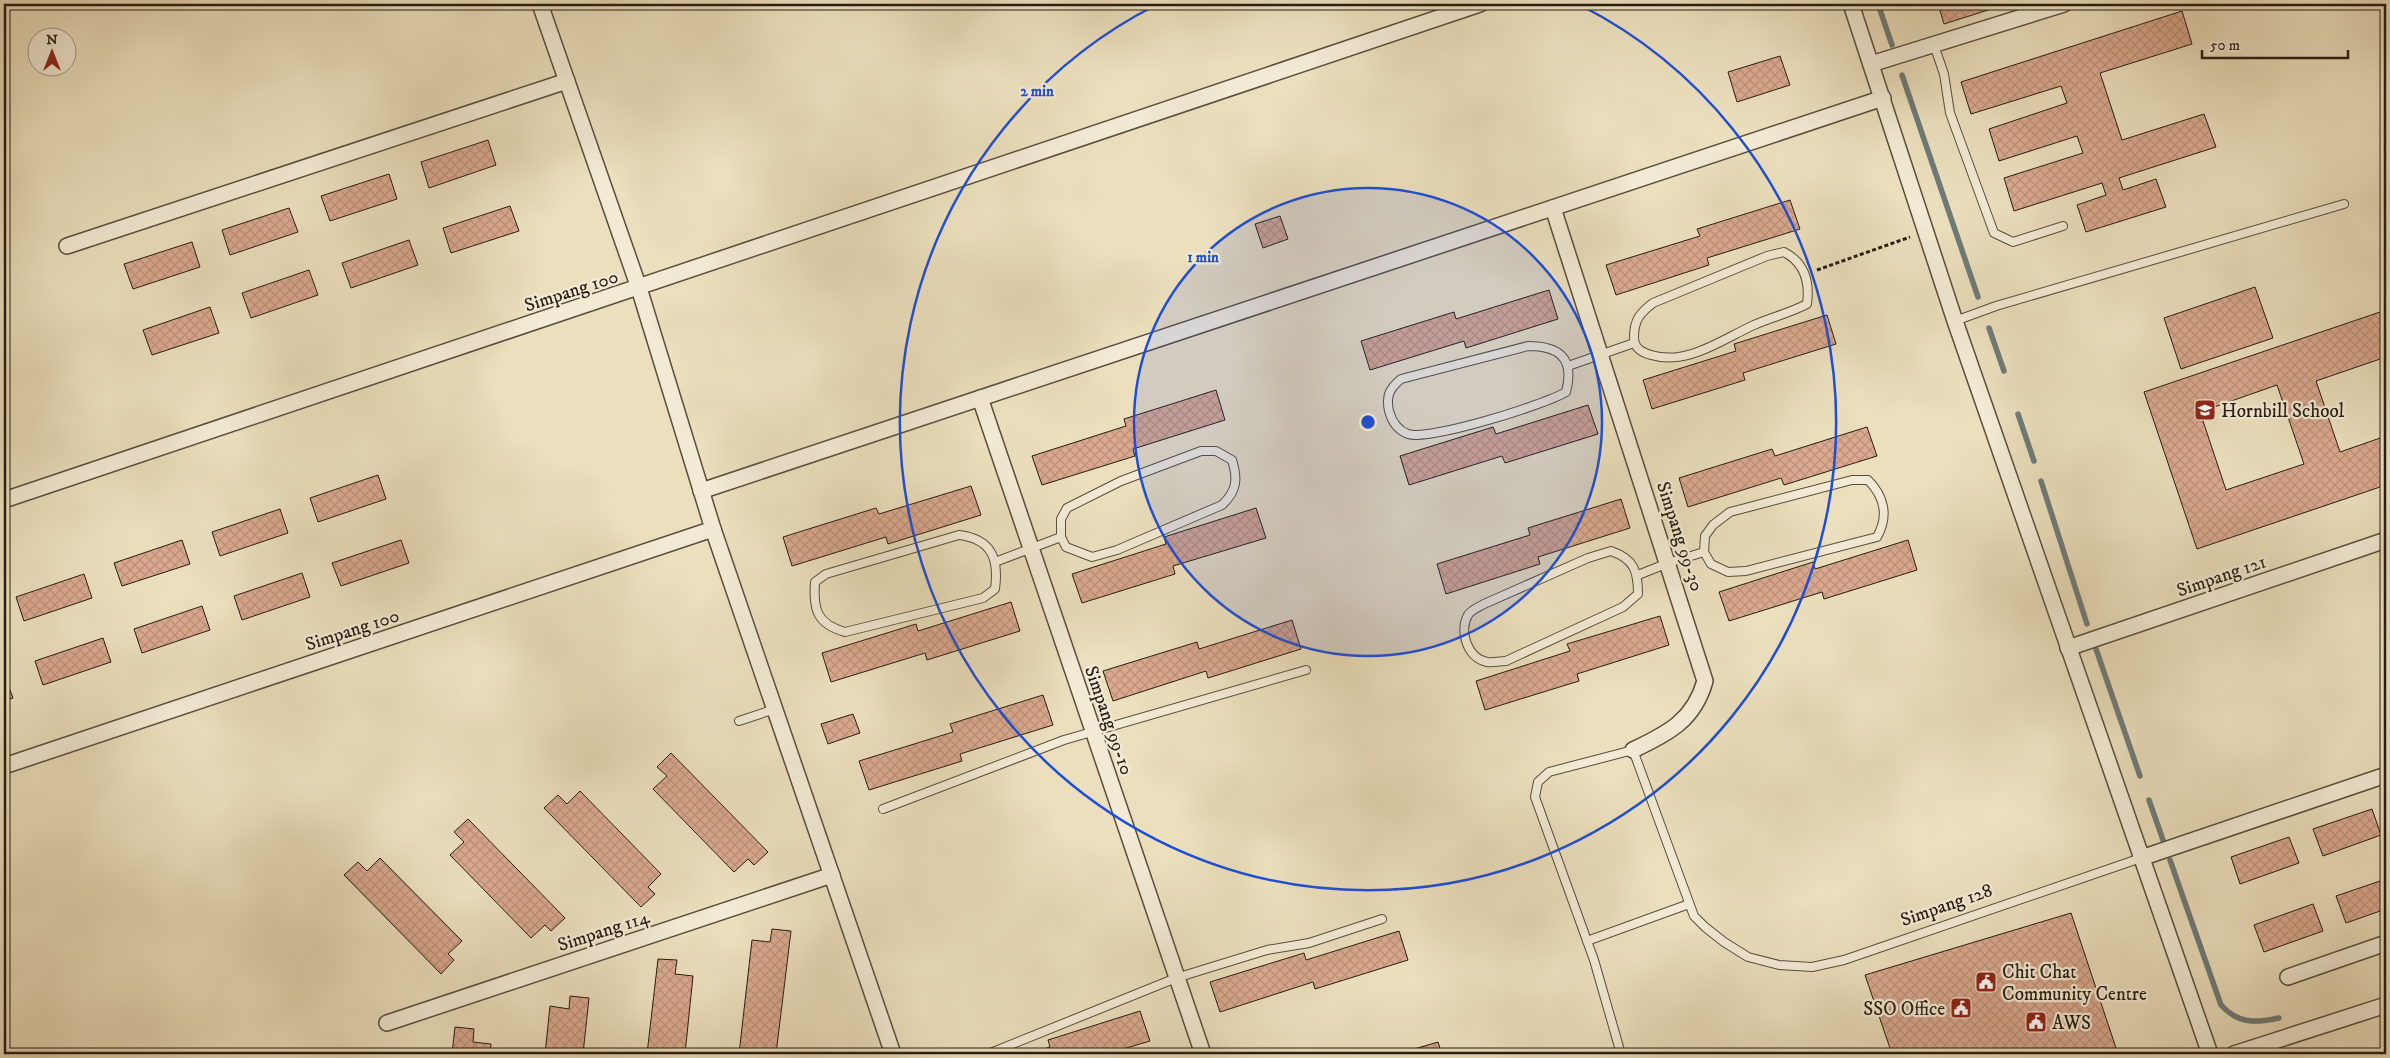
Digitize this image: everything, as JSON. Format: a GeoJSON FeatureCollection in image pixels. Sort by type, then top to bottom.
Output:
{"type":"FeatureCollection","features":[{"type":"Feature","properties":{"kind":"street"},"geometry":{"type":"LineString","coordinates":[[540,4],[639,288],[713,529],[893,1054]]}},
{"type":"Feature","properties":{"kind":"street","name":"Simpang 100"},"geometry":{"type":"LineString","coordinates":[[4,500],[1480,4]]}},
{"type":"Feature","properties":{"kind":"street"},"geometry":{"type":"LineString","coordinates":[[1851,4],[1955,321],[2210,1054]]}},
{"type":"Feature","properties":{"kind":"street"},"geometry":{"type":"LineString","coordinates":[[1871,64],[2064,4]]}},
{"type":"Feature","properties":{"kind":"street"},"geometry":{"type":"LineString","coordinates":[[67,246],[567,81]]}},
{"type":"Feature","properties":{"kind":"street"},"geometry":{"type":"LineString","coordinates":[[701,491],[1883,98]]}},
{"type":"Feature","properties":{"kind":"street","name":"Simpang 99-30"},"geometry":{"type":"LineString","coordinates":[[1553,208],[1705,680],[1700,697],[1687,717],[1655,740],[1633,750]]}},
{"type":"Feature","properties":{"kind":"street","name":"Simpang 99-10"},"geometry":{"type":"LineString","coordinates":[[980,398],[1030,550],[1203,1054]]}},
{"type":"Feature","properties":{"kind":"street","name":"Simpang 100"},"geometry":{"type":"LineString","coordinates":[[4,766],[713,529]]}},
{"type":"Feature","properties":{"kind":"street","name":"Simpang 121"},"geometry":{"type":"LineString","coordinates":[[2068,648],[2386,540]]}},
{"type":"Feature","properties":{"kind":"street","name":"Simpang 128"},"geometry":{"type":"LineString","coordinates":[[2141,858],[2386,775]]}},
{"type":"Feature","properties":{"kind":"street","name":"Simpang 114"},"geometry":{"type":"LineString","coordinates":[[387,1023],[832,875]]}},
{"type":"Feature","properties":{"kind":"street"},"geometry":{"type":"LineString","coordinates":[[2288,977],[2386,943]]}},
{"type":"Feature","properties":{"kind":"street"},"geometry":{"type":"LineString","coordinates":[[2234,1054],[2386,1005]]}},
{"type":"Feature","properties":{"kind":"lane"},"geometry":{"type":"LineString","coordinates":[[1934,45],[1944,74],[1950,114],[1994,233],[2013,242],[2063,226]]}},
{"type":"Feature","properties":{"kind":"lane"},"geometry":{"type":"LineString","coordinates":[[1955,321],[1996,306],[2344,204]]}},
{"type":"Feature","properties":{"kind":"lane"},"geometry":{"type":"LineString","coordinates":[[1784,252],[1797,259],[1804,272],[1809,288],[1807,304],[1756,324],[1708,348],[1690,355],[1664,359],[1641,352],[1634,343],[1634,326],[1639,314],[1653,303],[1767,256],[1784,252]]}},
{"type":"Feature","properties":{"kind":"lane"},"geometry":{"type":"LineString","coordinates":[[1568,366],[1634,343]]}},
{"type":"Feature","properties":{"kind":"lane"},"geometry":{"type":"LineString","coordinates":[[1528,346],[1545,346],[1562,354],[1568,366],[1569,382],[1566,392],[1554,399],[1484,421],[1428,434],[1409,435],[1397,429],[1391,418],[1387,402],[1390,388],[1401,379],[1528,346]]}},
{"type":"Feature","properties":{"kind":"lane"},"geometry":{"type":"LineString","coordinates":[[1202,451],[1216,451],[1232,460],[1237,475],[1233,495],[1222,505],[1118,550],[1092,557],[1066,547],[1061,537],[1061,519],[1067,508],[1121,481],[1202,451]]}},
{"type":"Feature","properties":{"kind":"lane"},"geometry":{"type":"LineString","coordinates":[[1852,480],[1868,480],[1878,490],[1884,508],[1883,526],[1878,537],[1746,571],[1728,572],[1711,564],[1704,552],[1705,536],[1713,525],[1730,512],[1852,480]]}},
{"type":"Feature","properties":{"kind":"lane"},"geometry":{"type":"LineString","coordinates":[[960,535],[974,537],[989,548],[995,562],[997,574],[995,589],[983,598],[845,632],[827,626],[817,612],[814,596],[815,582],[826,574],[863,562],[960,535]]}},
{"type":"Feature","properties":{"kind":"lane"},"geometry":{"type":"LineString","coordinates":[[995,562],[1061,537]]}},
{"type":"Feature","properties":{"kind":"lane"},"geometry":{"type":"LineString","coordinates":[[1610,550],[1625,556],[1638,575],[1638,594],[1623,608],[1506,661],[1486,662],[1473,654],[1464,638],[1464,623],[1469,613],[1484,604],[1610,550]]}},
{"type":"Feature","properties":{"kind":"lane"},"geometry":{"type":"LineString","coordinates":[[1638,575],[1668,562],[1704,552]]}},
{"type":"Feature","properties":{"kind":"lane"},"geometry":{"type":"LineString","coordinates":[[883,808],[1093,731],[1306,670]]}},
{"type":"Feature","properties":{"kind":"lane"},"geometry":{"type":"LineString","coordinates":[[739,721],[774,709]]}},
{"type":"Feature","properties":{"kind":"lane","name":"Simpang 99-30"},"geometry":{"type":"LineString","coordinates":[[1588,941],[1535,797],[1538,782],[1549,772],[1633,750]]}},
{"type":"Feature","properties":{"kind":"lane","name":"Simpang 128"},"geometry":{"type":"LineString","coordinates":[[1633,750],[1694,916],[1724,942],[1748,957],[1779,965],[1812,967],[1844,960],[2141,858]]}},
{"type":"Feature","properties":{"kind":"lane"},"geometry":{"type":"LineString","coordinates":[[1621,1054],[1588,941],[1689,904]]}},
{"type":"Feature","properties":{"kind":"lane"},"geometry":{"type":"LineString","coordinates":[[988,1054],[1176,978],[1267,950],[1309,943],[1382,919]]}},
{"type":"Feature","properties":{"kind":"path"},"geometry":{"type":"LineString","coordinates":[[1816,271],[1925,231]]}},
{"type":"Feature","properties":{"kind":"building"},"geometry":{"type":"Polygon","coordinates":[[[1938,4],[2007,4],[1944,24],[1938,4]]]}},
{"type":"Feature","properties":{"kind":"building"},"geometry":{"type":"Polygon","coordinates":[[[2182,11],[2192,44],[2100,73],[2122,140],[2204,114],[2216,147],[2119,178],[2123,190],[2156,179],[2166,207],[2086,232],[2077,205],[2106,195],[2102,183],[2014,211],[2004,178],[2083,153],[2077,136],[1999,161],[1989,129],[2067,103],[2061,86],[1971,114],[1961,82],[2182,11]]]}},
{"type":"Feature","properties":{"kind":"building"},"geometry":{"type":"Polygon","coordinates":[[[1780,56],[1790,85],[1737,102],[1728,72],[1780,56]]]}},
{"type":"Feature","properties":{"kind":"building"},"geometry":{"type":"Polygon","coordinates":[[[488,140],[496,165],[429,188],[421,162],[488,140]]]}},
{"type":"Feature","properties":{"kind":"building"},"geometry":{"type":"Polygon","coordinates":[[[389,174],[397,199],[330,221],[321,196],[389,174]]]}},
{"type":"Feature","properties":{"kind":"building"},"geometry":{"type":"Polygon","coordinates":[[[1790,200],[1800,229],[1707,258],[1709,265],[1616,295],[1606,265],[1700,236],[1697,229],[1790,200]]]}},
{"type":"Feature","properties":{"kind":"building"},"geometry":{"type":"Polygon","coordinates":[[[510,206],[519,231],[451,253],[443,228],[510,206]]]}},
{"type":"Feature","properties":{"kind":"building"},"geometry":{"type":"Polygon","coordinates":[[[289,208],[298,232],[230,255],[222,230],[289,208]]]}},
{"type":"Feature","properties":{"kind":"building"},"geometry":{"type":"Polygon","coordinates":[[[1280,216],[1288,239],[1263,248],[1255,224],[1280,216]]]}},
{"type":"Feature","properties":{"kind":"building"},"geometry":{"type":"Polygon","coordinates":[[[409,240],[418,265],[351,288],[342,263],[409,240]]]}},
{"type":"Feature","properties":{"kind":"building"},"geometry":{"type":"Polygon","coordinates":[[[192,242],[200,267],[133,289],[124,264],[192,242]]]}},
{"type":"Feature","properties":{"kind":"building"},"geometry":{"type":"Polygon","coordinates":[[[309,270],[318,295],[251,318],[242,293],[309,270]]]}},
{"type":"Feature","properties":{"kind":"building"},"geometry":{"type":"Polygon","coordinates":[[[2255,287],[2273,338],[2181,369],[2164,318],[2255,287]]]}},
{"type":"Feature","properties":{"kind":"building"},"geometry":{"type":"Polygon","coordinates":[[[1549,290],[1558,319],[1466,348],[1464,341],[1370,370],[1361,341],[1454,312],[1456,319],[1549,290]]]}},
{"type":"Feature","properties":{"kind":"building"},"geometry":{"type":"Polygon","coordinates":[[[210,307],[219,333],[152,355],[143,330],[210,307]]]}},
{"type":"Feature","properties":{"kind":"building"},"geometry":{"type":"Polygon","coordinates":[[[2386,310],[2386,357],[2316,381],[2340,452],[2386,436],[2386,485],[2197,549],[2144,392],[2386,310]],[[2277,385],[2200,412],[2226,490],[2304,464],[2277,385]]]}},
{"type":"Feature","properties":{"kind":"building"},"geometry":{"type":"Polygon","coordinates":[[[1827,315],[1836,344],[1743,373],[1745,380],[1652,409],[1643,380],[1736,351],[1734,344],[1827,315]]]}},
{"type":"Feature","properties":{"kind":"building"},"geometry":{"type":"Polygon","coordinates":[[[1216,390],[1225,420],[1133,449],[1135,456],[1042,485],[1032,456],[1126,426],[1124,419],[1216,390]]]}},
{"type":"Feature","properties":{"kind":"building"},"geometry":{"type":"Polygon","coordinates":[[[1588,405],[1598,434],[1505,463],[1502,456],[1409,485],[1400,456],[1493,427],[1496,434],[1588,405]]]}},
{"type":"Feature","properties":{"kind":"building"},"geometry":{"type":"Polygon","coordinates":[[[1867,427],[1877,456],[1784,485],[1781,478],[1688,507],[1679,478],[1772,449],[1775,456],[1867,427]]]}},
{"type":"Feature","properties":{"kind":"building"},"geometry":{"type":"Polygon","coordinates":[[[378,475],[386,499],[318,522],[310,498],[378,475]]]}},
{"type":"Feature","properties":{"kind":"building"},"geometry":{"type":"Polygon","coordinates":[[[971,486],[981,515],[888,544],[886,537],[792,566],[783,537],[876,508],[879,514],[971,486]]]}},
{"type":"Feature","properties":{"kind":"building"},"geometry":{"type":"Polygon","coordinates":[[[1621,499],[1630,528],[1538,557],[1540,564],[1446,594],[1437,564],[1530,535],[1528,528],[1621,499]]]}},
{"type":"Feature","properties":{"kind":"building"},"geometry":{"type":"Polygon","coordinates":[[[1256,508],[1266,538],[1173,566],[1175,574],[1082,603],[1072,574],[1166,544],[1164,537],[1256,508]]]}},
{"type":"Feature","properties":{"kind":"building"},"geometry":{"type":"Polygon","coordinates":[[[280,509],[288,533],[220,556],[212,532],[280,509]]]}},
{"type":"Feature","properties":{"kind":"building"},"geometry":{"type":"Polygon","coordinates":[[[182,540],[190,564],[122,586],[114,563],[182,540]]]}},
{"type":"Feature","properties":{"kind":"building"},"geometry":{"type":"Polygon","coordinates":[[[401,540],[409,563],[341,586],[332,563],[401,540]]]}},
{"type":"Feature","properties":{"kind":"building"},"geometry":{"type":"Polygon","coordinates":[[[1908,540],[1917,570],[1824,599],[1822,592],[1729,621],[1719,592],[1813,562],[1815,569],[1908,540]]]}},
{"type":"Feature","properties":{"kind":"building"},"geometry":{"type":"Polygon","coordinates":[[[302,573],[310,597],[242,620],[234,596],[302,573]]]}},
{"type":"Feature","properties":{"kind":"building"},"geometry":{"type":"Polygon","coordinates":[[[84,574],[92,598],[24,621],[16,597],[84,574]]]}},
{"type":"Feature","properties":{"kind":"building"},"geometry":{"type":"Polygon","coordinates":[[[1011,602],[1020,631],[927,660],[925,653],[831,682],[822,653],[916,624],[918,631],[1011,602]]]}},
{"type":"Feature","properties":{"kind":"building"},"geometry":{"type":"Polygon","coordinates":[[[202,606],[210,630],[142,653],[134,629],[202,606]]]}},
{"type":"Feature","properties":{"kind":"building"},"geometry":{"type":"Polygon","coordinates":[[[1660,616],[1669,645],[1577,674],[1579,681],[1485,710],[1476,681],[1570,651],[1567,644],[1660,616]]]}},
{"type":"Feature","properties":{"kind":"building"},"geometry":{"type":"Polygon","coordinates":[[[1292,620],[1301,649],[1208,678],[1206,671],[1113,701],[1103,671],[1197,642],[1199,649],[1292,620]]]}},
{"type":"Feature","properties":{"kind":"building"},"geometry":{"type":"Polygon","coordinates":[[[103,638],[111,662],[43,685],[35,661],[103,638]]]}},
{"type":"Feature","properties":{"kind":"building"},"geometry":{"type":"Polygon","coordinates":[[[4,674],[13,698],[4,701],[4,674]]]}},
{"type":"Feature","properties":{"kind":"building"},"geometry":{"type":"Polygon","coordinates":[[[1043,695],[1053,725],[960,754],[962,761],[869,790],[859,761],[953,732],[950,724],[1043,695]]]}},
{"type":"Feature","properties":{"kind":"building"},"geometry":{"type":"Polygon","coordinates":[[[853,714],[860,733],[828,744],[821,724],[853,714]]]}},
{"type":"Feature","properties":{"kind":"building"},"geometry":{"type":"Polygon","coordinates":[[[671,753],[768,852],[754,865],[748,859],[734,872],[653,789],[667,776],[657,767],[671,753]]]}},
{"type":"Feature","properties":{"kind":"building"},"geometry":{"type":"Polygon","coordinates":[[[580,791],[661,874],[648,887],[655,894],[641,907],[544,808],[558,795],[567,804],[580,791]]]}},
{"type":"Feature","properties":{"kind":"building"},"geometry":{"type":"Polygon","coordinates":[[[2372,809],[2381,835],[2323,856],[2313,829],[2372,809]]]}},
{"type":"Feature","properties":{"kind":"building"},"geometry":{"type":"Polygon","coordinates":[[[468,819],[565,918],[551,931],[545,925],[531,938],[450,855],[464,842],[454,832],[468,819]]]}},
{"type":"Feature","properties":{"kind":"building"},"geometry":{"type":"Polygon","coordinates":[[[2289,837],[2299,863],[2240,884],[2231,857],[2289,837]]]}},
{"type":"Feature","properties":{"kind":"building"},"geometry":{"type":"Polygon","coordinates":[[[380,858],[462,941],[448,954],[454,960],[441,974],[344,875],[358,862],[367,871],[380,858]]]}},
{"type":"Feature","properties":{"kind":"building"},"geometry":{"type":"Polygon","coordinates":[[[2386,879],[2386,909],[2346,923],[2336,896],[2386,879]]]}},
{"type":"Feature","properties":{"kind":"building"},"geometry":{"type":"Polygon","coordinates":[[[2313,904],[2323,931],[2264,952],[2254,925],[2313,904]]]}},
{"type":"Feature","properties":{"kind":"building"},"geometry":{"type":"Polygon","coordinates":[[[2071,913],[2118,1054],[1892,1054],[1865,975],[2071,913]]]}},
{"type":"Feature","properties":{"kind":"building"},"geometry":{"type":"Polygon","coordinates":[[[772,929],[791,931],[776,1054],[739,1054],[752,940],[770,942],[772,929]]]}},
{"type":"Feature","properties":{"kind":"building"},"geometry":{"type":"Polygon","coordinates":[[[1399,931],[1408,960],[1315,989],[1313,982],[1220,1012],[1210,982],[1304,953],[1306,960],[1399,931]]]}},
{"type":"Feature","properties":{"kind":"building"},"geometry":{"type":"Polygon","coordinates":[[[658,959],[677,960],[675,974],[693,976],[685,1054],[647,1054],[658,959]]]}},
{"type":"Feature","properties":{"kind":"building"},"geometry":{"type":"Polygon","coordinates":[[[570,996],[589,998],[583,1054],[545,1054],[550,1006],[569,1009],[570,996]]]}},
{"type":"Feature","properties":{"kind":"building"},"geometry":{"type":"Polygon","coordinates":[[[1140,1011],[1150,1041],[1106,1054],[1028,1054],[1050,1047],[1048,1040],[1140,1011]]]}},
{"type":"Feature","properties":{"kind":"building"},"geometry":{"type":"Polygon","coordinates":[[[455,1027],[474,1029],[473,1042],[491,1044],[490,1054],[452,1054],[455,1027]]]}},
{"type":"Feature","properties":{"kind":"building"},"geometry":{"type":"Polygon","coordinates":[[[1438,1042],[1442,1054],[1397,1054],[1438,1042]]]}},
{"type":"Feature","properties":{"kind":"waterway"},"geometry":{"type":"LineString","coordinates":[[1878,4],[1892,45]]}},
{"type":"Feature","properties":{"kind":"waterway"},"geometry":{"type":"LineString","coordinates":[[1902,75],[1978,297]]}},
{"type":"Feature","properties":{"kind":"waterway"},"geometry":{"type":"LineString","coordinates":[[1989,328],[2004,371]]}},
{"type":"Feature","properties":{"kind":"waterway"},"geometry":{"type":"LineString","coordinates":[[2018,414],[2034,461]]}},
{"type":"Feature","properties":{"kind":"waterway"},"geometry":{"type":"LineString","coordinates":[[2041,481],[2087,624]]}},
{"type":"Feature","properties":{"kind":"waterway"},"geometry":{"type":"LineString","coordinates":[[2096,649],[2140,776]]}},
{"type":"Feature","properties":{"kind":"waterway"},"geometry":{"type":"LineString","coordinates":[[2149,800],[2163,840]]}},
{"type":"Feature","properties":{"kind":"waterway"},"geometry":{"type":"LineString","coordinates":[[2170,860],[2221,1005],[2234,1016],[2241,1019],[2263,1021],[2279,1018]]}},
{"type":"Feature","properties":{"kind":"place","name":"Hornbill School"},"geometry":{"type":"Point","coordinates":[2205,410]}},
{"type":"Feature","properties":{"kind":"place","name":"Chit Chat Community Centre"},"geometry":{"type":"Point","coordinates":[1986,982]}},
{"type":"Feature","properties":{"kind":"place","name":"SSO Office"},"geometry":{"type":"Point","coordinates":[1961,1008]}},
{"type":"Feature","properties":{"kind":"place","name":"AWS"},"geometry":{"type":"Point","coordinates":[2036,1022]}}]}
